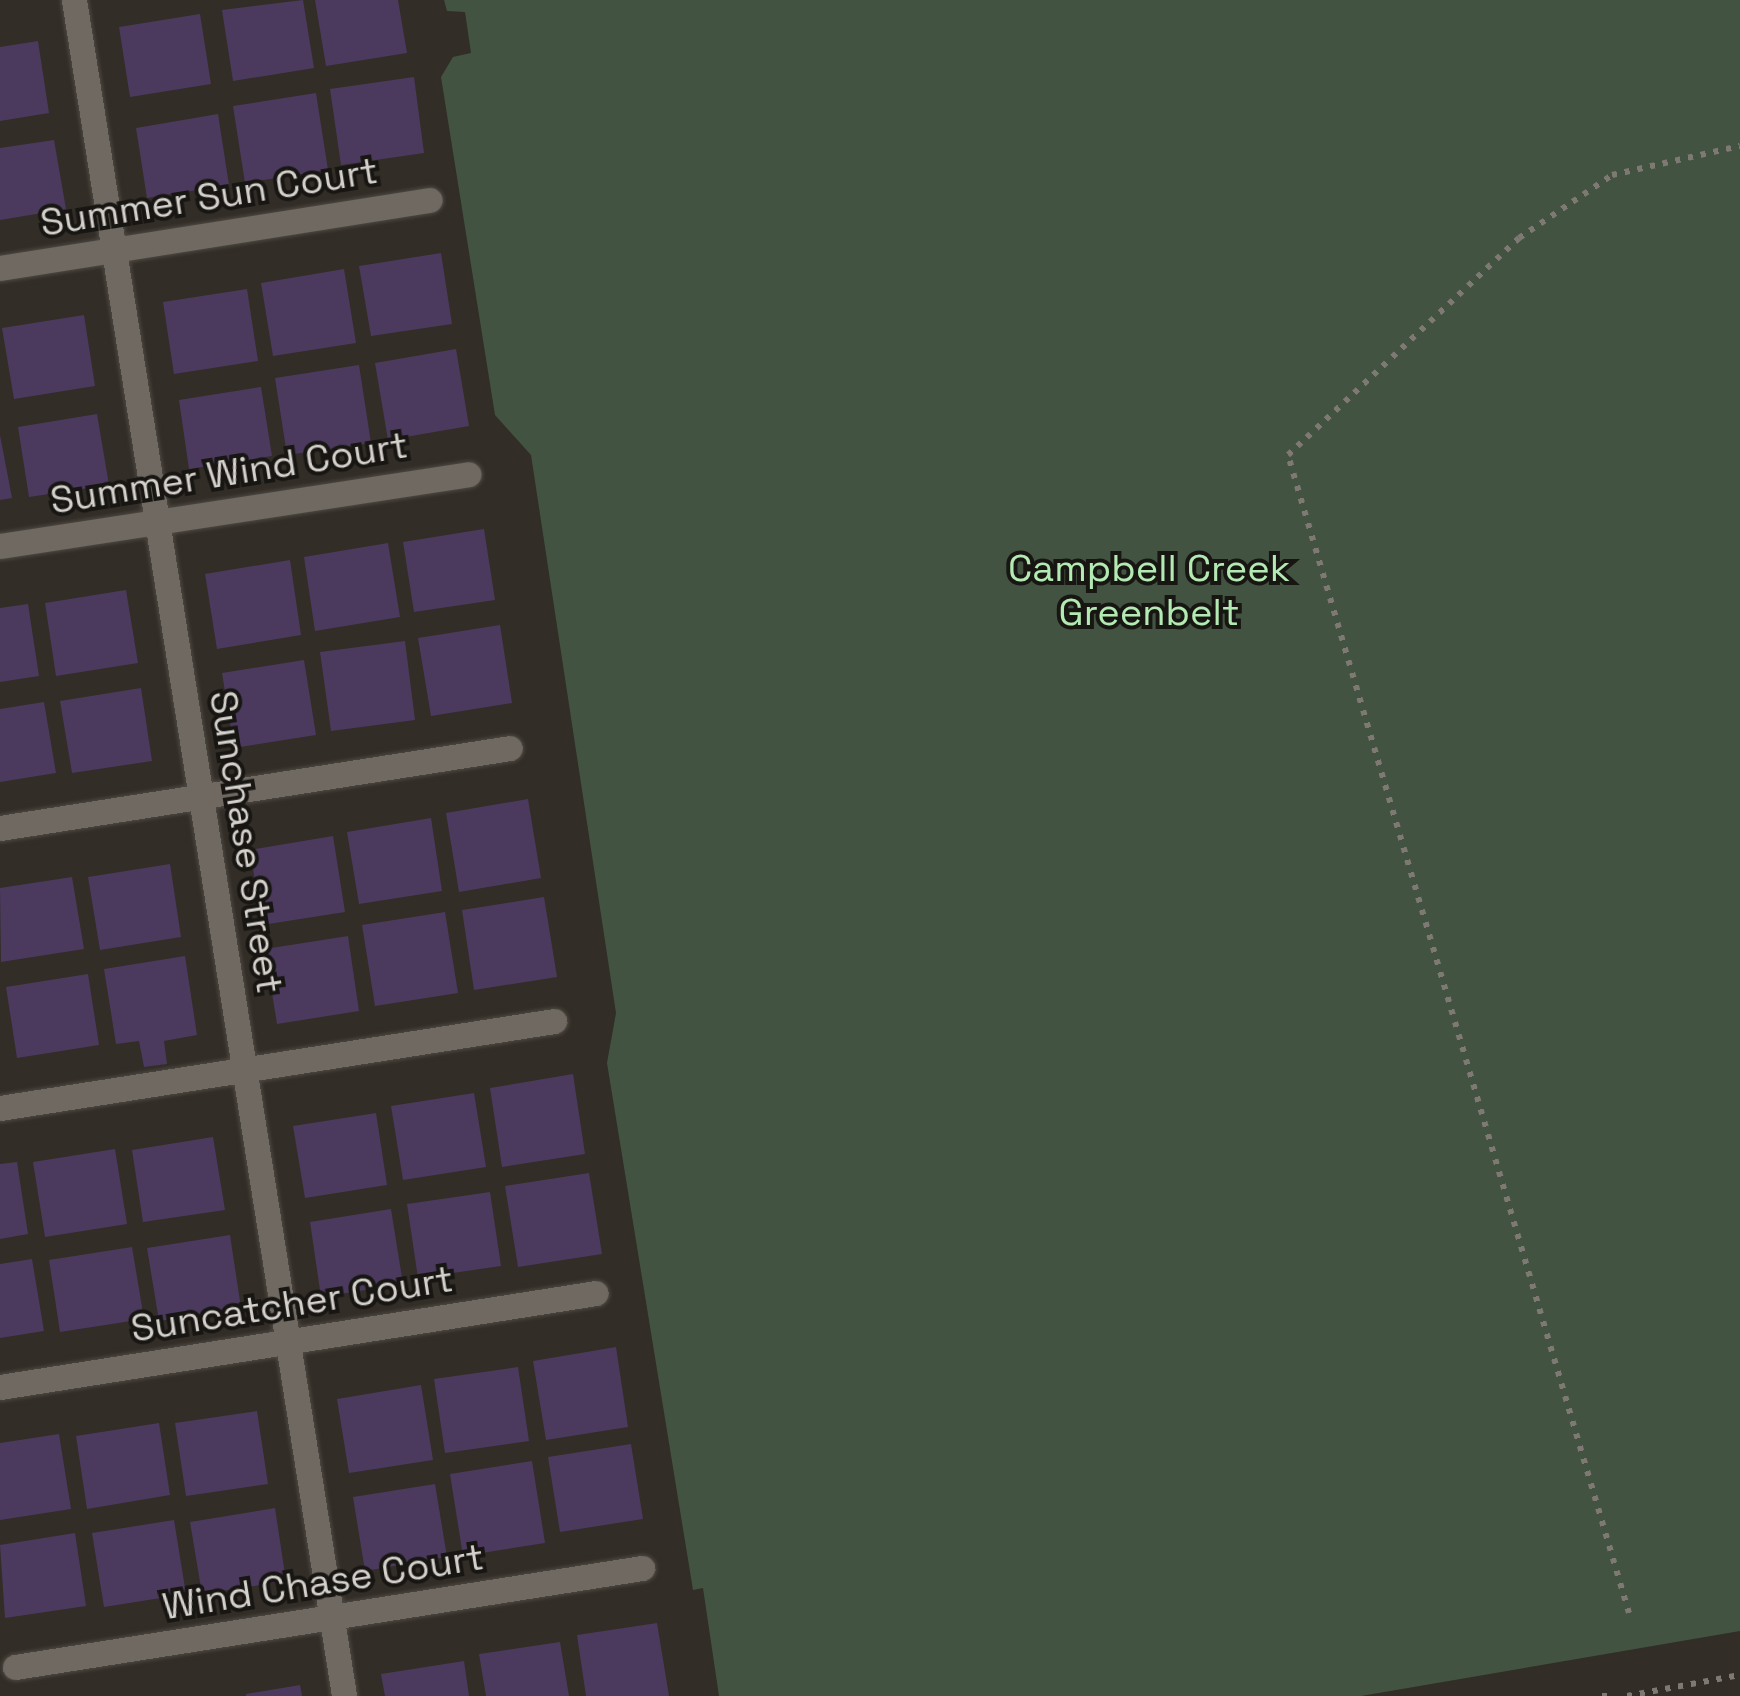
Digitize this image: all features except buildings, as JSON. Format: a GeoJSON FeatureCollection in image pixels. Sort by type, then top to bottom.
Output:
{"type":"FeatureCollection","features":[{"type":"Feature","properties":{"kind":"street","name":"Sunchase Street"},"geometry":{"type":"LineString","coordinates":[[74,0],[344,1696]]}},
{"type":"Feature","properties":{"kind":"street","name":"Summer Sun Court"},"geometry":{"type":"LineString","coordinates":[[0,268],[430,200]]}},
{"type":"Feature","properties":{"kind":"street","name":"Summer Wind Court"},"geometry":{"type":"LineString","coordinates":[[0,546],[469,474]]}},
{"type":"Feature","properties":{"kind":"street"},"geometry":{"type":"LineString","coordinates":[[0,828],[510,748]]}},
{"type":"Feature","properties":{"kind":"street"},"geometry":{"type":"LineString","coordinates":[[0,1108],[554,1020]]}},
{"type":"Feature","properties":{"kind":"street","name":"Suncatcher Court"},"geometry":{"type":"LineString","coordinates":[[0,1387],[596,1293]]}},
{"type":"Feature","properties":{"kind":"street","name":"Wind Chase Court"},"geometry":{"type":"LineString","coordinates":[[15,1667],[334,1621],[642,1568]]}},
{"type":"Feature","properties":{"kind":"path"},"geometry":{"type":"LineString","coordinates":[[1630,1614],[1288,455],[1519,238],[1612,175],[1740,146]]}},
{"type":"Feature","properties":{"kind":"path"},"geometry":{"type":"LineString","coordinates":[[1627,1696],[1740,1674]]}},
{"type":"Feature","properties":{"kind":"green space","name":"Campbell Creek Greenbelt"},"geometry":{"type":"Polygon","coordinates":[[[444,0],[1740,0],[1740,1631],[1361,1696],[719,1696],[703,1588],[693,1590],[607,1063],[616,1013],[531,455],[495,415],[441,77],[453,57],[471,53],[465,12],[447,11],[444,0]]]}}]}
